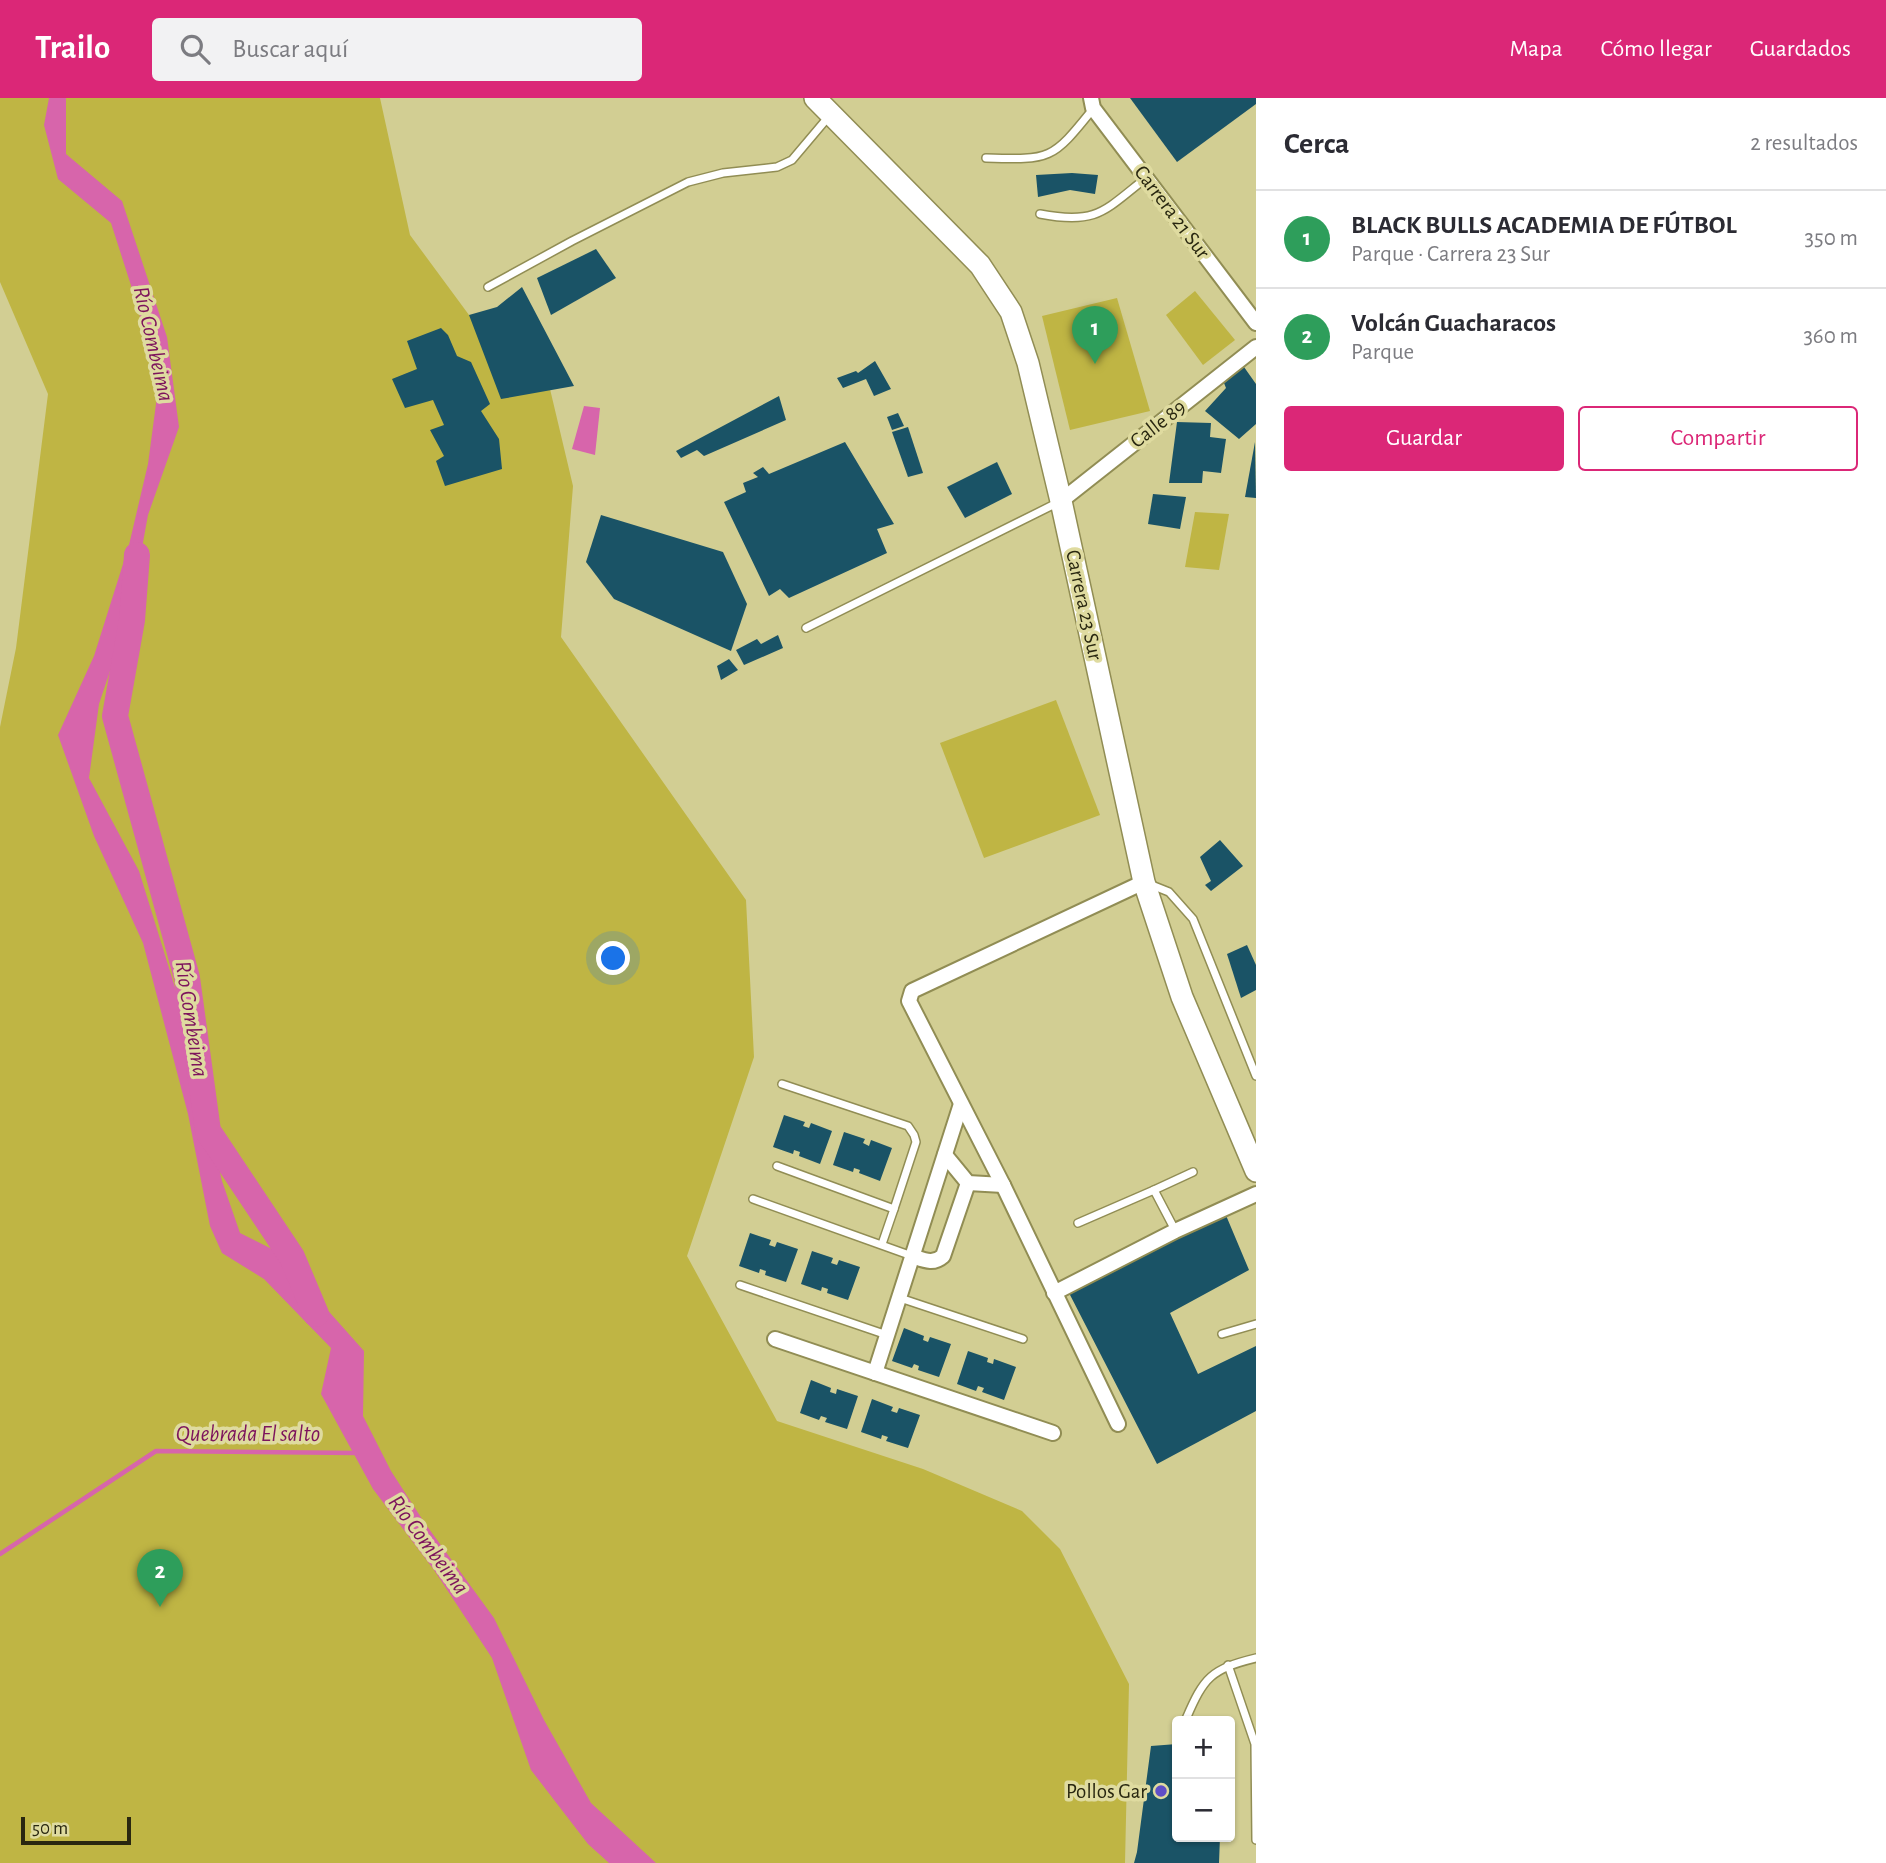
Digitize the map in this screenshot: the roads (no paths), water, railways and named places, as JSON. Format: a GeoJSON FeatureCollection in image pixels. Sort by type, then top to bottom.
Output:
{"type":"FeatureCollection","features":[{"type":"Feature","properties":{"kind":"main road","name":"Carrera 23 Sur"},"geometry":{"type":"LineString","coordinates":[[815,98],[980,265],[1011,313],[1028,363],[1061,501],[1144,882],[1182,997],[1255,1166]]}},
{"type":"Feature","properties":{"kind":"street","name":"Carrera 21 Sur"},"geometry":{"type":"LineString","coordinates":[[1089,101],[1256,324]]}},
{"type":"Feature","properties":{"kind":"street","name":"Calle 89"},"geometry":{"type":"LineString","coordinates":[[1061,501],[1256,347]]}},
{"type":"Feature","properties":{"kind":"street"},"geometry":{"type":"LineString","coordinates":[[1118,1424],[1003,1185],[909,1001],[912,991],[1144,882]]}},
{"type":"Feature","properties":{"kind":"street"},"geometry":{"type":"LineString","coordinates":[[875,1373],[961,1104]]}},
{"type":"Feature","properties":{"kind":"street"},"geometry":{"type":"LineString","coordinates":[[945,1155],[968,1183],[1003,1185]]}},
{"type":"Feature","properties":{"kind":"street"},"geometry":{"type":"LineString","coordinates":[[912,1256],[932,1262],[943,1256],[968,1183]]}},
{"type":"Feature","properties":{"kind":"street"},"geometry":{"type":"LineString","coordinates":[[1054,1293],[1175,1231],[1256,1194]]}},
{"type":"Feature","properties":{"kind":"street"},"geometry":{"type":"LineString","coordinates":[[775,1339],[1053,1433]]}},
{"type":"Feature","properties":{"kind":"lane"},"geometry":{"type":"LineString","coordinates":[[986,158],[1033,159],[1053,153],[1070,138],[1089,101]]}},
{"type":"Feature","properties":{"kind":"lane"},"geometry":{"type":"LineString","coordinates":[[488,287],[688,182],[723,173],[777,167],[792,160],[830,114]]}},
{"type":"Feature","properties":{"kind":"lane"},"geometry":{"type":"LineString","coordinates":[[1040,214],[1061,218],[1086,217],[1101,213],[1146,178]]}},
{"type":"Feature","properties":{"kind":"lane"},"geometry":{"type":"LineString","coordinates":[[806,628],[1061,501]]}},
{"type":"Feature","properties":{"kind":"lane"},"geometry":{"type":"LineString","coordinates":[[1144,882],[1169,892],[1193,919],[1256,1076]]}},
{"type":"Feature","properties":{"kind":"lane"},"geometry":{"type":"LineString","coordinates":[[782,1084],[908,1126],[914,1135],[916,1142],[882,1244]]}},
{"type":"Feature","properties":{"kind":"lane"},"geometry":{"type":"LineString","coordinates":[[776,1166],[894,1209]]}},
{"type":"Feature","properties":{"kind":"lane"},"geometry":{"type":"LineString","coordinates":[[1078,1223],[1194,1172]]}},
{"type":"Feature","properties":{"kind":"lane"},"geometry":{"type":"LineString","coordinates":[[1154,1190],[1175,1231]]}},
{"type":"Feature","properties":{"kind":"lane"},"geometry":{"type":"LineString","coordinates":[[753,1199],[912,1256]]}},
{"type":"Feature","properties":{"kind":"lane"},"geometry":{"type":"LineString","coordinates":[[740,1285],[887,1335]]}},
{"type":"Feature","properties":{"kind":"lane"},"geometry":{"type":"LineString","coordinates":[[899,1298],[1023,1339]]}},
{"type":"Feature","properties":{"kind":"lane"},"geometry":{"type":"LineString","coordinates":[[1222,1334],[1256,1324]]}},
{"type":"Feature","properties":{"kind":"lane"},"geometry":{"type":"LineString","coordinates":[[1187,1716],[1197,1692],[1209,1676],[1228,1665],[1256,1658]]}},
{"type":"Feature","properties":{"kind":"lane"},"geometry":{"type":"LineString","coordinates":[[1228,1665],[1255,1744],[1256,1840]]}},
{"type":"Feature","properties":{"kind":"water"},"geometry":{"type":"Polygon","coordinates":[[[49,98],[66,98],[66,154],[122,201],[167,337],[179,427],[148,515],[131,608],[99,704],[89,778],[139,871],[186,1023],[222,1181],[240,1233],[274,1250],[364,1351],[363,1416],[391,1471],[424,1522],[494,1618],[544,1720],[591,1803],[656,1863],[609,1863],[588,1844],[531,1770],[492,1658],[434,1570],[373,1489],[321,1394],[331,1348],[264,1279],[222,1253],[210,1226],[188,1114],[143,943],[94,836],[58,735],[94,656],[129,545],[148,464],[158,389],[136,301],[111,223],[58,179],[44,125],[49,98]]]}},
{"type":"Feature","properties":{"kind":"water"},"geometry":{"type":"Polygon","coordinates":[[[584,406],[600,408],[595,455],[572,449],[584,406]]]}},
{"type":"Feature","properties":{"kind":"waterway","name":"Río Combeima"},"geometry":{"type":"LineString","coordinates":[[137,555],[132,620],[115,716],[187,978],[208,1131],[292,1257],[316,1314]]}},
{"type":"Feature","properties":{"kind":"waterway","name":"Quebrada El salto"},"geometry":{"type":"LineString","coordinates":[[0,1554],[156,1451],[357,1453]]}},
{"type":"Feature","properties":{"kind":"place","name":"BLACK BULLS ACADEMIA DE FÚTBOL"},"geometry":{"type":"Point","coordinates":[1095,364]}},
{"type":"Feature","properties":{"kind":"place","name":"Volcán Guacharacos"},"geometry":{"type":"Point","coordinates":[160,1607]}},
{"type":"Feature","properties":{"kind":"place","name":"Pollos Gar"},"geometry":{"type":"Point","coordinates":[1161,1791]}}]}
